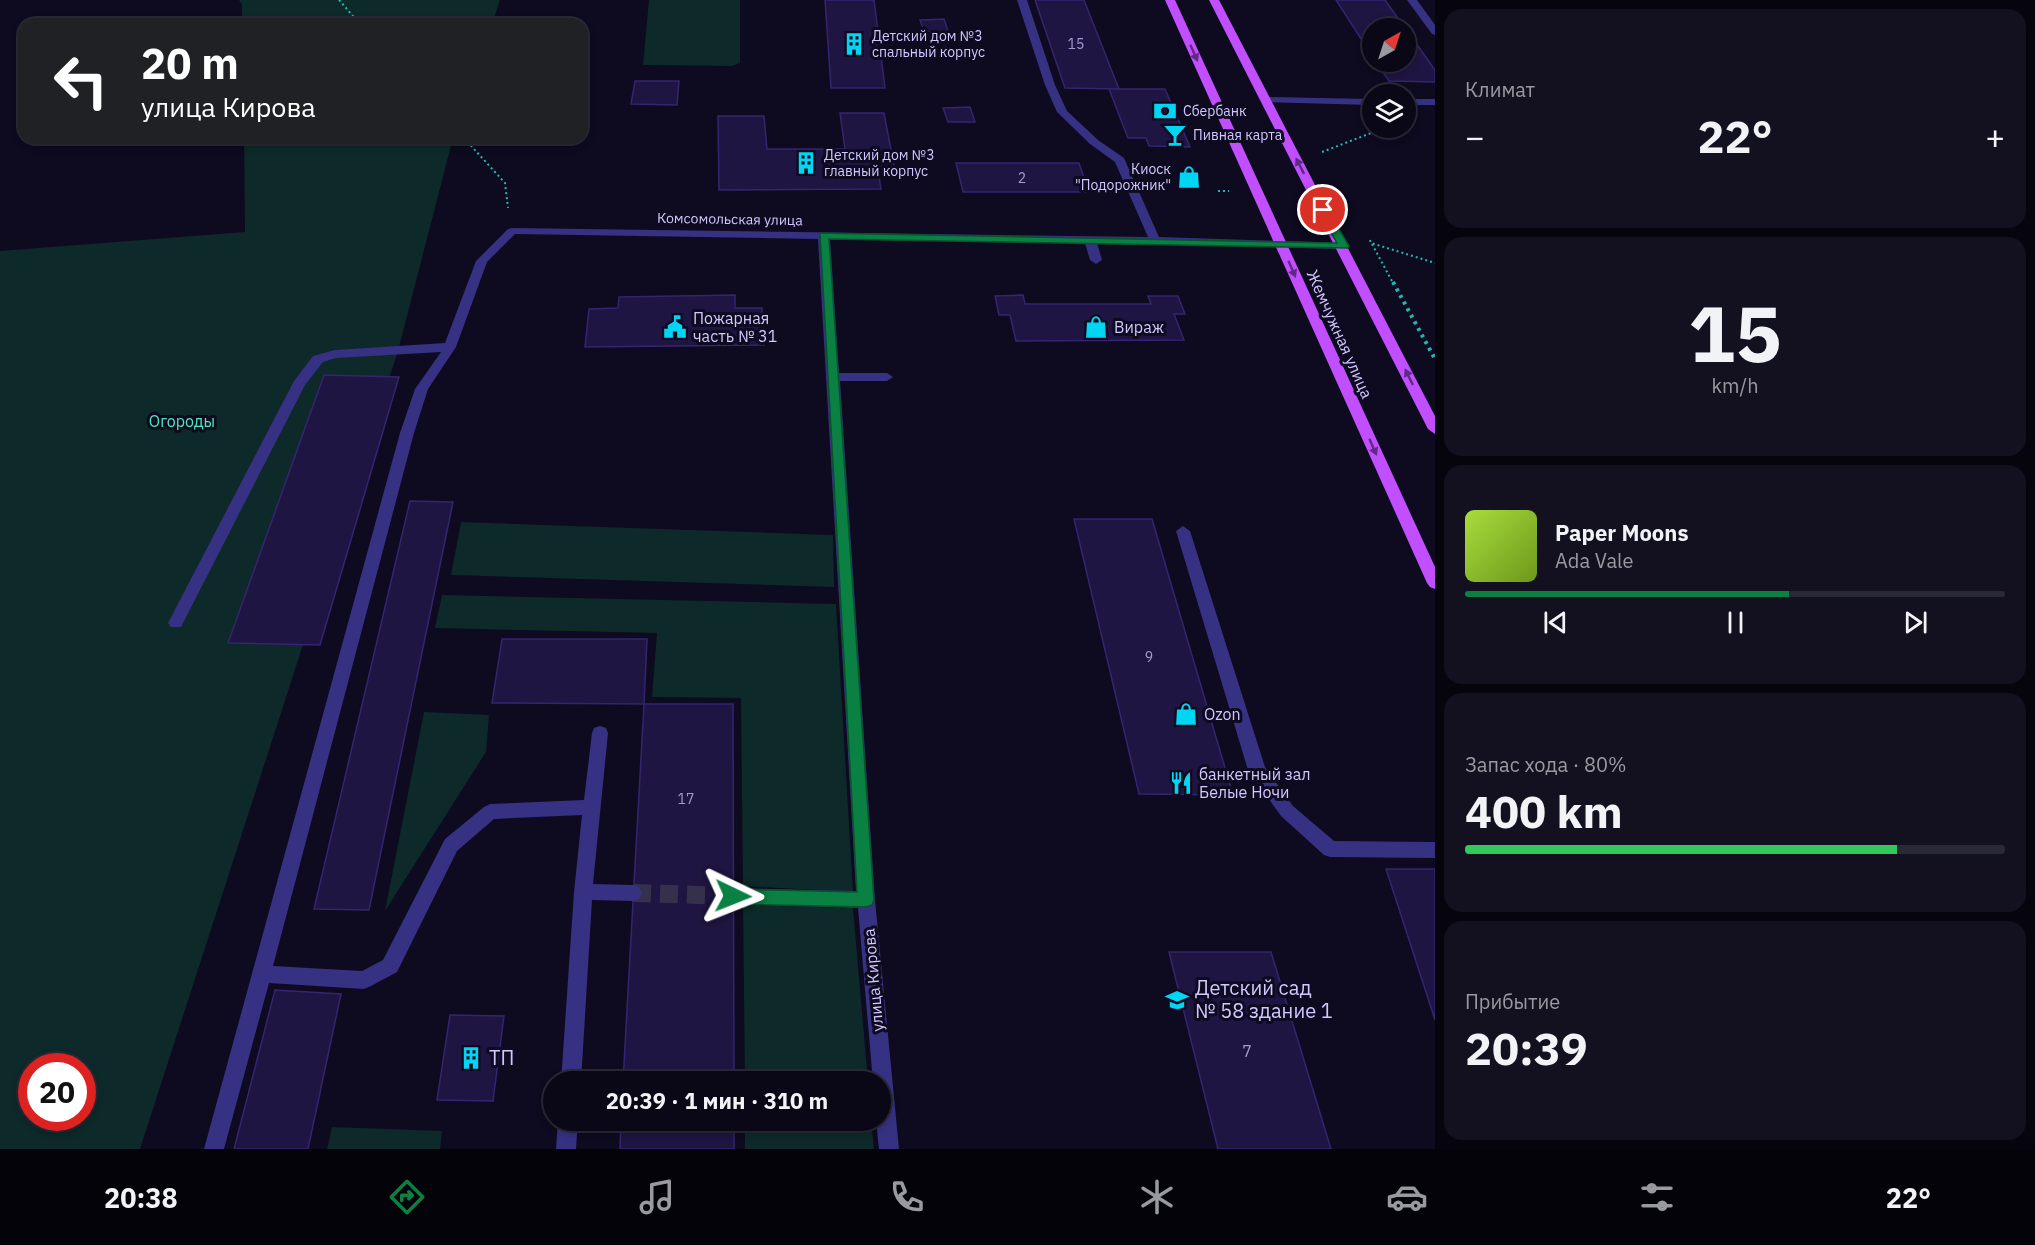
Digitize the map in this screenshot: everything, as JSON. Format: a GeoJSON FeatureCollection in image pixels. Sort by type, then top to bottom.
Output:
{"type":"FeatureCollection","features":[{"type":"Feature","properties":{"kind":"main road","name":"Жемчужная улица"},"geometry":{"type":"LineString","coordinates":[[1170,0],[1435,583]]}},
{"type":"Feature","properties":{"kind":"main road"},"geometry":{"type":"LineString","coordinates":[[1214,0],[1344,246],[1435,429]]}},
{"type":"Feature","properties":{"kind":"street"},"geometry":{"type":"LineString","coordinates":[[1022,0],[1050,85],[1062,112],[1094,142],[1120,160],[1155,241]]}},
{"type":"Feature","properties":{"kind":"street"},"geometry":{"type":"LineString","coordinates":[[1412,0],[1435,32]]}},
{"type":"Feature","properties":{"kind":"street"},"geometry":{"type":"LineString","coordinates":[[1267,100],[1362,102]]}},
{"type":"Feature","properties":{"kind":"street"},"geometry":{"type":"LineString","coordinates":[[1416,102],[1435,102]]}},
{"type":"Feature","properties":{"kind":"street"},"geometry":{"type":"LineString","coordinates":[[214,1149],[407,433],[422,389],[450,347],[482,261],[512,231]]}},
{"type":"Feature","properties":{"kind":"street","name":"Комсомольская улица"},"geometry":{"type":"LineString","coordinates":[[512,231],[1344,246]]}},
{"type":"Feature","properties":{"kind":"street","name":"улица Кирова"},"geometry":{"type":"LineString","coordinates":[[824,236],[866,900],[889,1149]]}},
{"type":"Feature","properties":{"kind":"street"},"geometry":{"type":"LineString","coordinates":[[1090,240],[1096,260]]}},
{"type":"Feature","properties":{"kind":"street"},"geometry":{"type":"LineString","coordinates":[[176,623],[299,384],[318,359],[335,354],[450,347]]}},
{"type":"Feature","properties":{"kind":"street"},"geometry":{"type":"LineString","coordinates":[[834,377],[887,377]]}},
{"type":"Feature","properties":{"kind":"street"},"geometry":{"type":"LineString","coordinates":[[1183,531],[1257,770],[1287,811],[1330,849],[1435,850]]}},
{"type":"Feature","properties":{"kind":"street"},"geometry":{"type":"LineString","coordinates":[[572,1071],[583,892],[600,733]]}},
{"type":"Feature","properties":{"kind":"street"},"geometry":{"type":"LineString","coordinates":[[262,974],[364,980],[390,966],[451,845],[490,812],[592,807]]}},
{"type":"Feature","properties":{"kind":"street"},"geometry":{"type":"LineString","coordinates":[[583,892],[633,893]]}},
{"type":"Feature","properties":{"kind":"street"},"geometry":{"type":"LineString","coordinates":[[733,896],[866,900]]}},
{"type":"Feature","properties":{"kind":"street"},"geometry":{"type":"LineString","coordinates":[[566,1149],[567,1131]]}},
{"type":"Feature","properties":{"kind":"path"},"geometry":{"type":"LineString","coordinates":[[339,0],[355,18]]}},
{"type":"Feature","properties":{"kind":"path"},"geometry":{"type":"LineString","coordinates":[[1325,159],[1321,151],[1362,136]]}},
{"type":"Feature","properties":{"kind":"path"},"geometry":{"type":"LineString","coordinates":[[469,144],[505,183],[512,231]]}},
{"type":"Feature","properties":{"kind":"path"},"geometry":{"type":"LineString","coordinates":[[1366,233],[1435,359]]}},
{"type":"Feature","properties":{"kind":"path"},"geometry":{"type":"LineString","coordinates":[[1371,243],[1435,262]]}},
{"type":"Feature","properties":{"kind":"green space"},"geometry":{"type":"Polygon","coordinates":[[[239,0],[500,0],[494,18],[242,18],[242,5],[239,0]]]}},
{"type":"Feature","properties":{"kind":"green space"},"geometry":{"type":"Polygon","coordinates":[[[649,0],[740,0],[740,63],[732,66],[643,65],[649,0]]]}},
{"type":"Feature","properties":{"kind":"green space","name":"Огороды"},"geometry":{"type":"Polygon","coordinates":[[[244,144],[451,144],[398,351],[140,1149],[0,1149],[0,251],[245,232],[244,144]]]}},
{"type":"Feature","properties":{"kind":"green space"},"geometry":{"type":"Polygon","coordinates":[[[461,522],[833,535],[834,587],[451,575],[461,522]]]}},
{"type":"Feature","properties":{"kind":"green space"},"geometry":{"type":"Polygon","coordinates":[[[442,595],[836,604],[853,892],[743,886],[741,698],[652,697],[657,633],[435,628],[442,595]]]}},
{"type":"Feature","properties":{"kind":"green space"},"geometry":{"type":"Polygon","coordinates":[[[424,712],[489,715],[486,752],[385,911],[424,712]]]}},
{"type":"Feature","properties":{"kind":"green space"},"geometry":{"type":"Polygon","coordinates":[[[743,905],[853,908],[867,1071],[745,1071],[743,905]]]}},
{"type":"Feature","properties":{"kind":"green space"},"geometry":{"type":"Polygon","coordinates":[[[332,1127],[442,1131],[440,1149],[327,1149],[332,1127]]]}},
{"type":"Feature","properties":{"kind":"green space"},"geometry":{"type":"Polygon","coordinates":[[[745,1131],[872,1131],[874,1149],[745,1149],[745,1131]]]}},
{"type":"Feature","properties":{"kind":"building","name":"Детский дом №3 спальный корпус"},"geometry":{"type":"Polygon","coordinates":[[[825,0],[874,0],[885,88],[831,88],[825,0]]]}},
{"type":"Feature","properties":{"kind":"building"},"geometry":{"type":"Polygon","coordinates":[[[1035,0],[1084,0],[1119,89],[1065,88],[1035,0]]]}},
{"type":"Feature","properties":{"kind":"building"},"geometry":{"type":"Polygon","coordinates":[[[1336,0],[1385,0],[1398,18],[1362,18],[1362,40],[1336,0]]]}},
{"type":"Feature","properties":{"kind":"building"},"geometry":{"type":"Polygon","coordinates":[[[944,19],[948,31],[924,32],[920,20],[944,19]]]}},
{"type":"Feature","properties":{"kind":"building"},"geometry":{"type":"Polygon","coordinates":[[[1416,43],[1435,70],[1435,82],[1389,81],[1383,72],[1416,72],[1416,43]]]}},
{"type":"Feature","properties":{"kind":"building"},"geometry":{"type":"Polygon","coordinates":[[[635,81],[679,81],[677,105],[631,104],[635,81]]]}},
{"type":"Feature","properties":{"kind":"building"},"geometry":{"type":"Polygon","coordinates":[[[1109,89],[1165,89],[1190,147],[1149,146],[1146,138],[1128,138],[1109,89]]]}},
{"type":"Feature","properties":{"kind":"building"},"geometry":{"type":"Polygon","coordinates":[[[970,107],[975,122],[948,122],[943,108],[970,107]]]}},
{"type":"Feature","properties":{"kind":"building","name":"Детский дом №3 главный корпус"},"geometry":{"type":"Polygon","coordinates":[[[840,113],[884,113],[896,176],[879,176],[881,189],[719,190],[718,116],[764,116],[767,149],[845,149],[840,113]]]}},
{"type":"Feature","properties":{"kind":"building"},"geometry":{"type":"Polygon","coordinates":[[[956,163],[1079,163],[1089,192],[963,192],[956,163]]]}},
{"type":"Feature","properties":{"kind":"building","name":"Киоск \"Подорожник\""},"geometry":{"type":"Polygon","coordinates":[[[1182,172],[1192,172],[1197,182],[1186,182],[1182,172]]]}},
{"type":"Feature","properties":{"kind":"building","name":"Пожарная часть № 31"},"geometry":{"type":"Polygon","coordinates":[[[735,295],[735,308],[762,308],[764,345],[585,347],[589,309],[618,308],[619,297],[735,295]]]}},
{"type":"Feature","properties":{"kind":"building","name":"Вираж"},"geometry":{"type":"Polygon","coordinates":[[[1023,295],[1025,304],[1151,304],[1148,296],[1178,296],[1185,314],[1174,314],[1184,340],[1016,341],[1010,315],[999,315],[995,296],[1023,295]]]}},
{"type":"Feature","properties":{"kind":"building"},"geometry":{"type":"Polygon","coordinates":[[[324,375],[399,377],[320,645],[228,643],[324,375]]]}},
{"type":"Feature","properties":{"kind":"building"},"geometry":{"type":"Polygon","coordinates":[[[410,501],[453,502],[369,910],[314,909],[410,501]]]}},
{"type":"Feature","properties":{"kind":"building"},"geometry":{"type":"Polygon","coordinates":[[[1074,519],[1152,519],[1233,795],[1139,794],[1074,519]]]}},
{"type":"Feature","properties":{"kind":"building"},"geometry":{"type":"Polygon","coordinates":[[[502,639],[647,639],[644,704],[492,703],[502,639]]]}},
{"type":"Feature","properties":{"kind":"building"},"geometry":{"type":"Polygon","coordinates":[[[644,704],[733,704],[734,1071],[624,1071],[644,704]]]}},
{"type":"Feature","properties":{"kind":"building"},"geometry":{"type":"Polygon","coordinates":[[[1386,869],[1435,869],[1435,1020],[1386,869]]]}},
{"type":"Feature","properties":{"kind":"building"},"geometry":{"type":"Polygon","coordinates":[[[1169,952],[1271,952],[1331,1149],[1218,1149],[1169,952]]]}},
{"type":"Feature","properties":{"kind":"building"},"geometry":{"type":"Polygon","coordinates":[[[275,990],[341,994],[308,1149],[234,1149],[275,990]]]}},
{"type":"Feature","properties":{"kind":"building","name":"ТП"},"geometry":{"type":"Polygon","coordinates":[[[450,1015],[504,1016],[493,1101],[437,1100],[450,1015]]]}},
{"type":"Feature","properties":{"kind":"building"},"geometry":{"type":"Polygon","coordinates":[[[621,1131],[734,1131],[734,1149],[620,1149],[621,1131]]]}},
{"type":"Feature","properties":{"kind":"tunnel"},"geometry":{"type":"LineString","coordinates":[[633,893],[733,896]]}},
{"type":"Feature","properties":{"kind":"place","name":"Детский дом №3 спальный корпус"},"geometry":{"type":"Point","coordinates":[854,44]}},
{"type":"Feature","properties":{"kind":"place","name":"Сбербанк"},"geometry":{"type":"Point","coordinates":[1165,111]}},
{"type":"Feature","properties":{"kind":"place","name":"Пивная карта"},"geometry":{"type":"Point","coordinates":[1175,135]}},
{"type":"Feature","properties":{"kind":"place","name":"Детский дом №3 главный корпус"},"geometry":{"type":"Point","coordinates":[806,163]}},
{"type":"Feature","properties":{"kind":"place","name":"Киоск \"Подорожник\""},"geometry":{"type":"Point","coordinates":[1189,177]}},
{"type":"Feature","properties":{"kind":"place","name":"Пожарная часть № 31"},"geometry":{"type":"Point","coordinates":[675,327]}},
{"type":"Feature","properties":{"kind":"place","name":"Вираж"},"geometry":{"type":"Point","coordinates":[1096,327]}},
{"type":"Feature","properties":{"kind":"place","name":"Ozon"},"geometry":{"type":"Point","coordinates":[1186,714]}},
{"type":"Feature","properties":{"kind":"place","name":"банкетный зал Белые Ночи"},"geometry":{"type":"Point","coordinates":[1181,783]}},
{"type":"Feature","properties":{"kind":"place","name":"Детский сад № 58 здание 1"},"geometry":{"type":"Point","coordinates":[1177,1000]}},
{"type":"Feature","properties":{"kind":"place","name":"ТП"},"geometry":{"type":"Point","coordinates":[471,1058]}},
{"type":"Feature","properties":{"kind":"route"},"geometry":{"type":"LineString","coordinates":[[733,896],[866,900],[824,236],[1236,242],[1344,246],[1323,210]]}}]}
